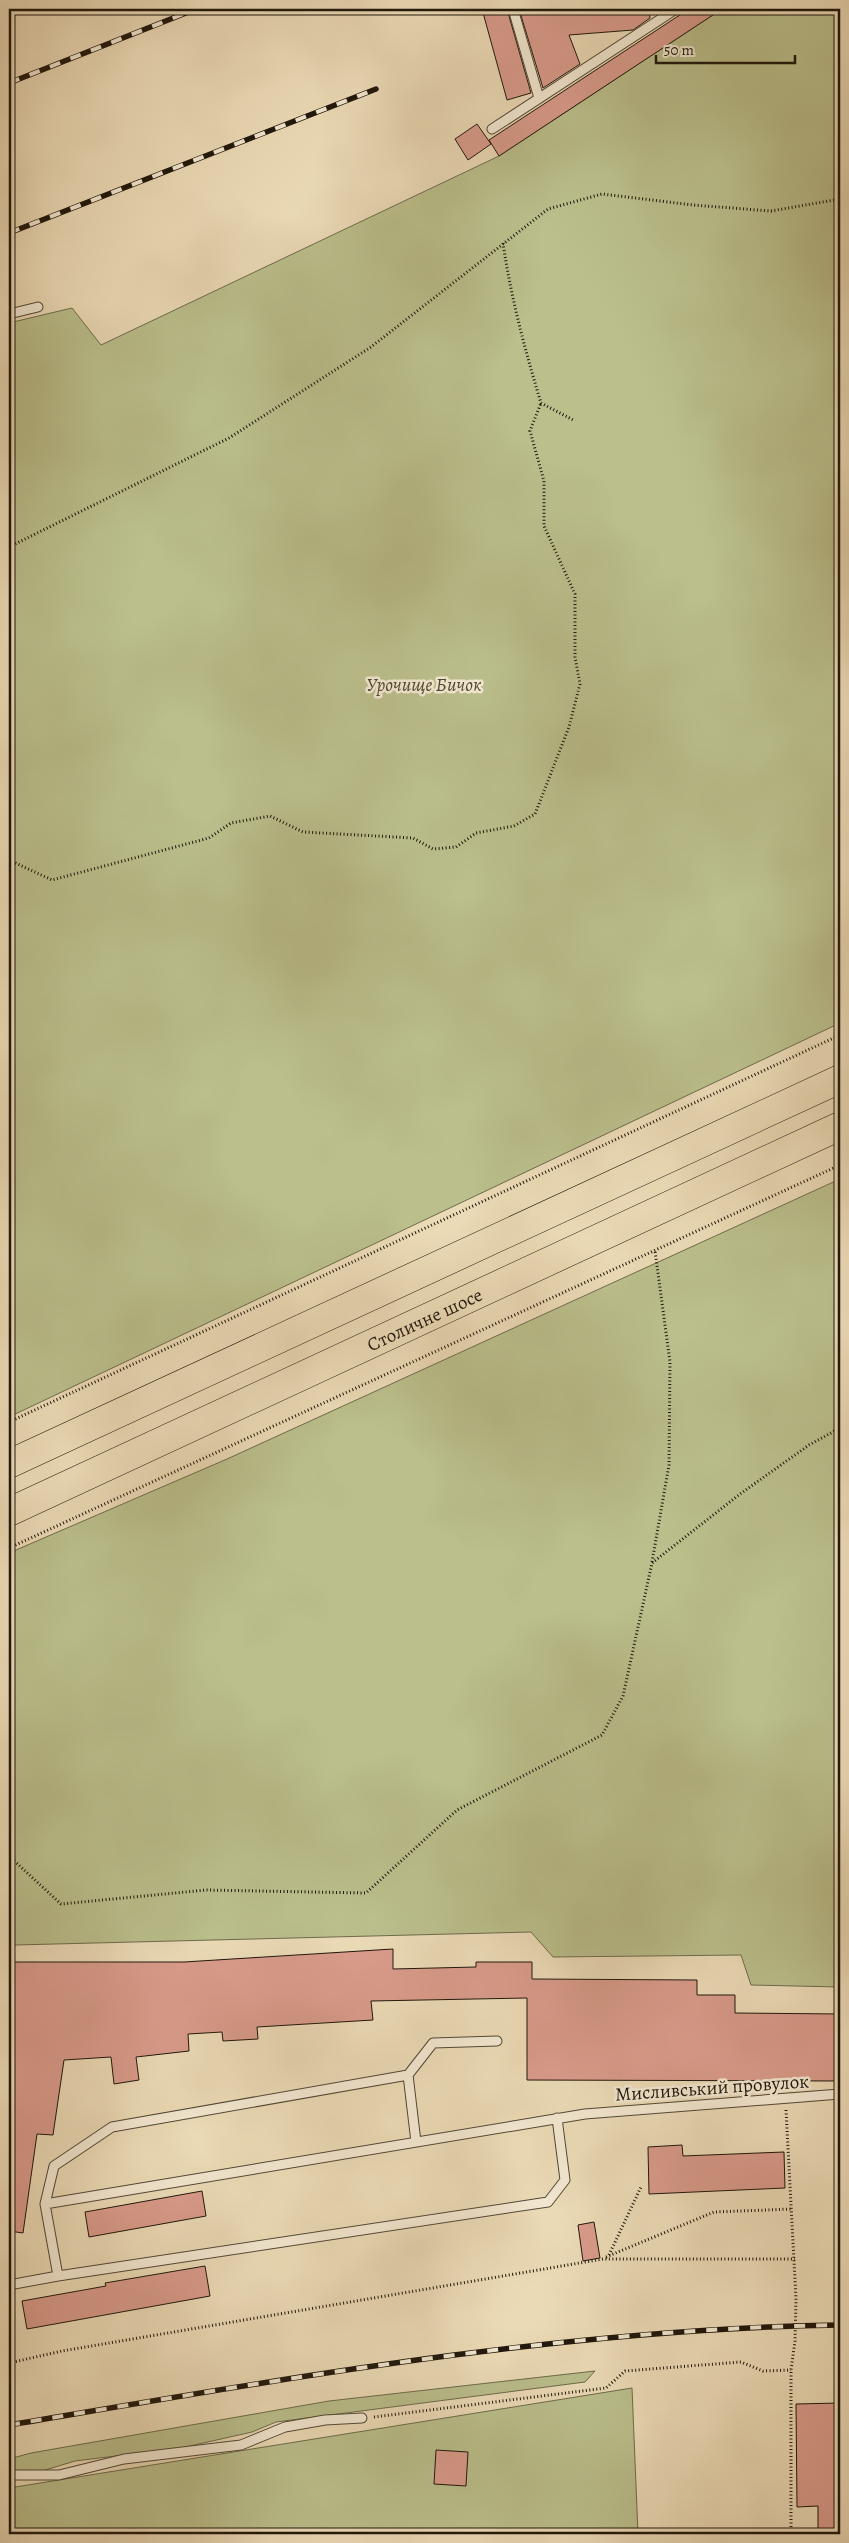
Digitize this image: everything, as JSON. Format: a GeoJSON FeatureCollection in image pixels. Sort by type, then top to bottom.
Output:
{"type":"FeatureCollection","features":[{"type":"Feature","properties":{"kind":"highway"},"geometry":{"type":"LineString","coordinates":[[9,1464],[840,1079]]}},
{"type":"Feature","properties":{"kind":"highway","name":"Столичне шосе"},"geometry":{"type":"LineString","coordinates":[[9,1512],[840,1126]]}},
{"type":"Feature","properties":{"kind":"lane"},"geometry":{"type":"LineString","coordinates":[[513,9],[539,98]]}},
{"type":"Feature","properties":{"kind":"lane"},"geometry":{"type":"LineString","coordinates":[[492,129],[676,9]]}},
{"type":"Feature","properties":{"kind":"lane"},"geometry":{"type":"LineString","coordinates":[[9,314],[38,307]]}},
{"type":"Feature","properties":{"kind":"lane"},"geometry":{"type":"LineString","coordinates":[[58,2276],[45,2204],[54,2166],[112,2127],[408,2075],[434,2043],[497,2041]]}},
{"type":"Feature","properties":{"kind":"lane"},"geometry":{"type":"LineString","coordinates":[[408,2075],[416,2142]]}},
{"type":"Feature","properties":{"kind":"lane","name":"Мисливський провулок"},"geometry":{"type":"LineString","coordinates":[[45,2204],[585,2114],[840,2094]]}},
{"type":"Feature","properties":{"kind":"lane"},"geometry":{"type":"LineString","coordinates":[[9,2285],[548,2202],[565,2180],[557,2118]]}},
{"type":"Feature","properties":{"kind":"lane"},"geometry":{"type":"LineString","coordinates":[[9,2475],[59,2475],[124,2459],[241,2445],[293,2426],[325,2420],[362,2418]]}},
{"type":"Feature","properties":{"kind":"path"},"geometry":{"type":"LineString","coordinates":[[9,547],[229,438],[371,347],[503,242],[548,209],[602,194],[693,205],[771,211],[840,199]]}},
{"type":"Feature","properties":{"kind":"path"},"geometry":{"type":"LineString","coordinates":[[9,860],[52,880],[209,838],[231,823],[270,816],[303,832],[413,838],[433,850],[456,847],[476,833],[514,826],[535,814],[569,727],[580,684],[575,657],[574,594],[544,526],[544,481],[530,431],[541,403],[522,341],[509,288],[503,242]]}},
{"type":"Feature","properties":{"kind":"path"},"geometry":{"type":"LineString","coordinates":[[541,403],[575,421]]}},
{"type":"Feature","properties":{"kind":"path"},"geometry":{"type":"LineString","coordinates":[[9,1422],[840,1035]]}},
{"type":"Feature","properties":{"kind":"path"},"geometry":{"type":"LineString","coordinates":[[9,1548],[840,1165]]}},
{"type":"Feature","properties":{"kind":"path"},"geometry":{"type":"LineString","coordinates":[[9,1856],[61,1904],[206,1890],[366,1893],[458,1810],[602,1735],[623,1696],[652,1563],[669,1465],[670,1362],[655,1251]]}},
{"type":"Feature","properties":{"kind":"path"},"geometry":{"type":"LineString","coordinates":[[652,1563],[740,1494],[801,1450],[840,1428]]}},
{"type":"Feature","properties":{"kind":"path"},"geometry":{"type":"LineString","coordinates":[[786,2097],[796,2326],[791,2370],[791,2534]]}},
{"type":"Feature","properties":{"kind":"path"},"geometry":{"type":"LineString","coordinates":[[609,2256],[641,2187]]}},
{"type":"Feature","properties":{"kind":"path"},"geometry":{"type":"LineString","coordinates":[[603,2259],[714,2212],[792,2209]]}},
{"type":"Feature","properties":{"kind":"path"},"geometry":{"type":"LineString","coordinates":[[9,2363],[62,2351],[603,2259],[794,2260]]}},
{"type":"Feature","properties":{"kind":"path"},"geometry":{"type":"LineString","coordinates":[[362,2418],[606,2388],[625,2371],[741,2362],[763,2371],[791,2370]]}},
{"type":"Feature","properties":{"kind":"green space","name":"Урочище Бичок"},"geometry":{"type":"Polygon","coordinates":[[[722,9],[840,9],[840,1023],[9,1417],[9,323],[72,308],[101,345],[499,156],[722,9]]]}},
{"type":"Feature","properties":{"kind":"green space"},"geometry":{"type":"Polygon","coordinates":[[[840,1179],[840,1987],[751,1985],[741,1955],[553,1957],[531,1932],[15,1945],[9,1938],[9,1553],[227,1459],[840,1179]]]}},
{"type":"Feature","properties":{"kind":"green space"},"geometry":{"type":"Polygon","coordinates":[[[595,2371],[585,2382],[276,2422],[252,2432],[181,2448],[75,2461],[9,2481],[9,2459],[31,2453],[329,2401],[595,2371]]]}},
{"type":"Feature","properties":{"kind":"green space"},"geometry":{"type":"Polygon","coordinates":[[[632,2388],[638,2534],[9,2534],[9,2488],[632,2388]]]}},
{"type":"Feature","properties":{"kind":"building"},"geometry":{"type":"Polygon","coordinates":[[[482,9],[507,9],[531,93],[507,100],[482,9]]]}},
{"type":"Feature","properties":{"kind":"building"},"geometry":{"type":"Polygon","coordinates":[[[519,9],[649,9],[650,18],[633,30],[569,35],[580,64],[543,88],[519,9]]]}},
{"type":"Feature","properties":{"kind":"building"},"geometry":{"type":"Polygon","coordinates":[[[689,9],[722,9],[499,156],[489,140],[689,9]]]}},
{"type":"Feature","properties":{"kind":"building"},"geometry":{"type":"Polygon","coordinates":[[[477,124],[491,144],[468,160],[455,139],[477,124]]]}},
{"type":"Feature","properties":{"kind":"building"},"geometry":{"type":"Polygon","coordinates":[[[393,1949],[393,1969],[476,1967],[476,1962],[532,1962],[532,1979],[697,1980],[697,1995],[735,1995],[735,2013],[840,2014],[840,2081],[527,2080],[527,1998],[371,2001],[373,2020],[257,2027],[258,2039],[223,2041],[222,2032],[188,2034],[189,2051],[136,2057],[139,2080],[114,2084],[111,2057],[64,2060],[53,2135],[37,2134],[23,2233],[9,2231],[9,1962],[184,1962],[393,1949]]]}},
{"type":"Feature","properties":{"kind":"building"},"geometry":{"type":"Polygon","coordinates":[[[682,2145],[683,2156],[784,2152],[785,2188],[649,2194],[648,2147],[682,2145]]]}},
{"type":"Feature","properties":{"kind":"building"},"geometry":{"type":"Polygon","coordinates":[[[202,2191],[206,2216],[89,2237],[85,2212],[202,2191]]]}},
{"type":"Feature","properties":{"kind":"building"},"geometry":{"type":"Polygon","coordinates":[[[594,2222],[600,2258],[583,2261],[578,2225],[594,2222]]]}},
{"type":"Feature","properties":{"kind":"building"},"geometry":{"type":"Polygon","coordinates":[[[205,2266],[210,2296],[27,2329],[22,2301],[106,2286],[105,2283],[205,2266]]]}},
{"type":"Feature","properties":{"kind":"building"},"geometry":{"type":"Polygon","coordinates":[[[840,2403],[840,2534],[818,2534],[818,2506],[797,2507],[796,2404],[840,2403]]]}},
{"type":"Feature","properties":{"kind":"building"},"geometry":{"type":"Polygon","coordinates":[[[436,2450],[468,2452],[466,2486],[434,2484],[436,2450]]]}},
{"type":"Feature","properties":{"kind":"railway"},"geometry":{"type":"LineString","coordinates":[[9,83],[196,9]]}},
{"type":"Feature","properties":{"kind":"railway"},"geometry":{"type":"LineString","coordinates":[[9,233],[376,89]]}},
{"type":"Feature","properties":{"kind":"railway"},"geometry":{"type":"LineString","coordinates":[[9,2425],[319,2374],[527,2346],[735,2329],[840,2325]]}}]}
